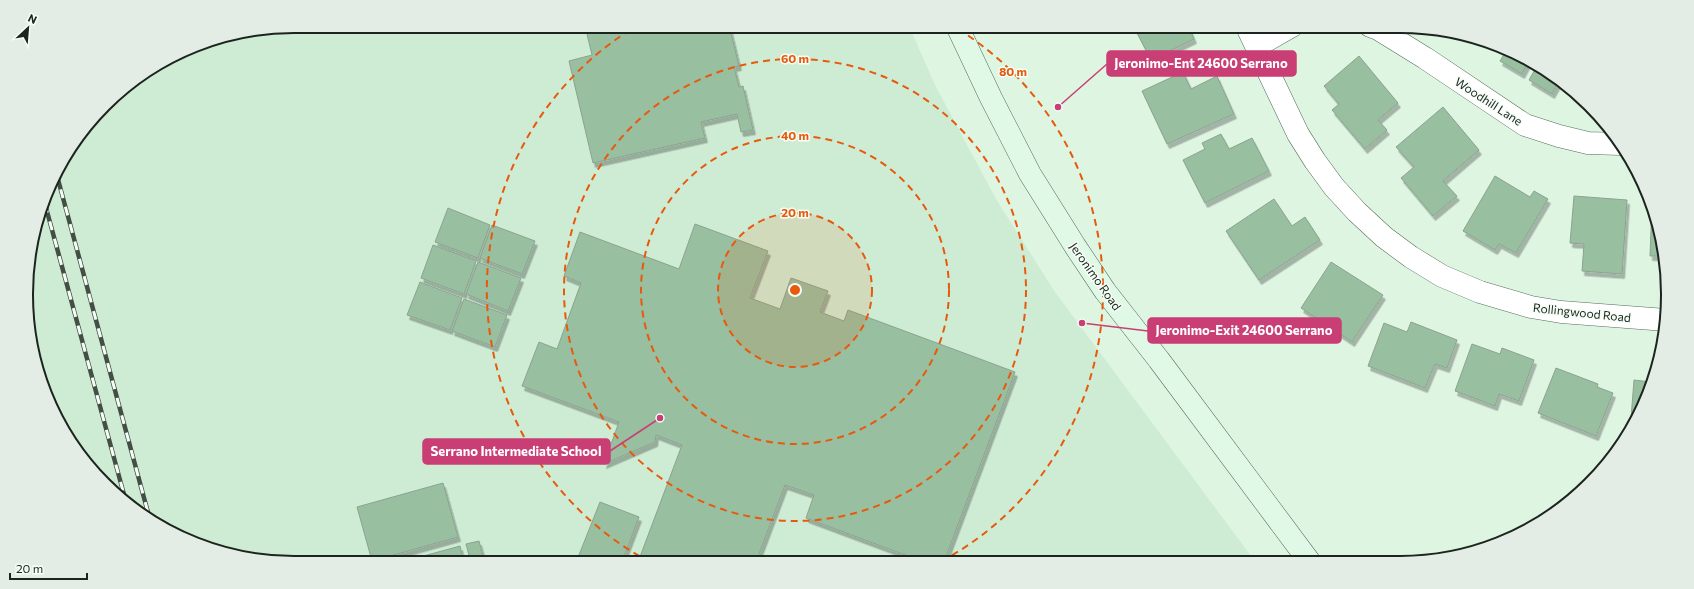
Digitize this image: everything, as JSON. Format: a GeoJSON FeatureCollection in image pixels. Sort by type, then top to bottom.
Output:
{"type":"FeatureCollection","features":[{"type":"Feature","properties":{"kind":"main road","name":"Jeronimo Road"},"geometry":{"type":"LineString","coordinates":[[960,33],[990,98],[1030,174],[1105,292],[1159,360],[1305,556]]}},
{"type":"Feature","properties":{"kind":"street","name":"Rollingwood Road"},"geometry":{"type":"LineString","coordinates":[[1250,33],[1298,134],[1315,161],[1334,187],[1357,212],[1384,237],[1412,257],[1442,276],[1480,292],[1531,307],[1561,312],[1660,320]]}},
{"type":"Feature","properties":{"kind":"street"},"geometry":{"type":"LineString","coordinates":[[1257,46],[1280,33]]}},
{"type":"Feature","properties":{"kind":"street","name":"Woodhill Lane"},"geometry":{"type":"LineString","coordinates":[[1384,33],[1425,58],[1525,125],[1559,136],[1588,143],[1613,144]]}},
{"type":"Feature","properties":{"kind":"shaded area"},"geometry":{"type":"Polygon","coordinates":[[[294,33],[912,33],[935,85],[996,199],[1055,292],[1251,556],[294,556],[260,554],[243,551],[194,536],[149,512],[122,491],[87,454],[77,440],[60,410],[47,379],[35,329],[33,294],[35,260],[38,243],[53,194],[68,164],[87,135],[122,98],[149,77],[194,53],[243,38],[260,35],[294,33]]]}},
{"type":"Feature","properties":{"kind":"building"},"geometry":{"type":"Polygon","coordinates":[[[587,33],[731,33],[739,66],[734,67],[739,87],[743,86],[753,130],[741,132],[737,114],[701,122],[705,138],[593,163],[569,61],[592,55],[587,33]]]}},
{"type":"Feature","properties":{"kind":"building"},"geometry":{"type":"Polygon","coordinates":[[[1137,33],[1192,33],[1194,39],[1151,60],[1137,33]]]}},
{"type":"Feature","properties":{"kind":"building"},"geometry":{"type":"Polygon","coordinates":[[[1504,55],[1526,66],[1522,74],[1500,61],[1504,55]]]}},
{"type":"Feature","properties":{"kind":"building"},"geometry":{"type":"Polygon","coordinates":[[[1359,56],[1398,103],[1378,120],[1387,130],[1365,149],[1332,110],[1339,104],[1324,86],[1359,56]]]}},
{"type":"Feature","properties":{"kind":"building"},"geometry":{"type":"Polygon","coordinates":[[[1534,71],[1557,85],[1552,94],[1529,80],[1534,71]]]}},
{"type":"Feature","properties":{"kind":"building"},"geometry":{"type":"Polygon","coordinates":[[[1183,72],[1191,89],[1217,76],[1234,114],[1167,144],[1142,91],[1183,72]]]}},
{"type":"Feature","properties":{"kind":"building"},"geometry":{"type":"Polygon","coordinates":[[[1443,107],[1479,150],[1443,181],[1457,196],[1433,216],[1401,178],[1414,167],[1396,147],[1443,107]]]}},
{"type":"Feature","properties":{"kind":"building"},"geometry":{"type":"Polygon","coordinates":[[[1221,134],[1229,149],[1252,138],[1269,171],[1205,203],[1183,160],[1205,149],[1202,143],[1221,134]]]}},
{"type":"Feature","properties":{"kind":"building"},"geometry":{"type":"Polygon","coordinates":[[[1495,176],[1530,197],[1534,191],[1548,199],[1516,253],[1499,244],[1495,250],[1463,231],[1495,176]]]}},
{"type":"Feature","properties":{"kind":"building"},"geometry":{"type":"Polygon","coordinates":[[[1574,196],[1627,200],[1622,274],[1582,271],[1584,244],[1570,243],[1574,196]]]}},
{"type":"Feature","properties":{"kind":"building"},"geometry":{"type":"Polygon","coordinates":[[[1274,199],[1292,226],[1305,217],[1320,240],[1259,280],[1226,231],[1274,199]]]}},
{"type":"Feature","properties":{"kind":"building"},"geometry":{"type":"Polygon","coordinates":[[[448,208],[490,225],[478,258],[435,242],[448,208]]]}},
{"type":"Feature","properties":{"kind":"building"},"geometry":{"type":"Polygon","coordinates":[[[695,224],[768,251],[750,298],[780,309],[791,278],[828,291],[820,312],[844,321],[848,310],[1015,372],[946,556],[908,556],[806,518],[814,495],[785,485],[758,556],[640,556],[682,445],[656,435],[655,442],[604,464],[619,422],[522,386],[539,342],[557,349],[581,283],[564,276],[580,232],[679,269],[695,224]]]}},
{"type":"Feature","properties":{"kind":"building"},"geometry":{"type":"Polygon","coordinates":[[[1651,224],[1658,256],[1650,256],[1651,224]]]}},
{"type":"Feature","properties":{"kind":"building"},"geometry":{"type":"Polygon","coordinates":[[[492,225],[535,241],[522,274],[480,258],[492,225]]]}},
{"type":"Feature","properties":{"kind":"building"},"geometry":{"type":"Polygon","coordinates":[[[433,245],[476,261],[464,294],[421,278],[433,245]]]}},
{"type":"Feature","properties":{"kind":"building"},"geometry":{"type":"Polygon","coordinates":[[[478,262],[521,278],[508,311],[466,294],[478,262]]]}},
{"type":"Feature","properties":{"kind":"building"},"geometry":{"type":"Polygon","coordinates":[[[1331,262],[1383,295],[1352,342],[1301,308],[1331,262]]]}},
{"type":"Feature","properties":{"kind":"building"},"geometry":{"type":"Polygon","coordinates":[[[420,282],[462,298],[450,330],[407,315],[420,282]]]}},
{"type":"Feature","properties":{"kind":"building"},"geometry":{"type":"Polygon","coordinates":[[[464,299],[507,315],[495,347],[452,331],[464,299]]]}},
{"type":"Feature","properties":{"kind":"building"},"geometry":{"type":"Polygon","coordinates":[[[1411,322],[1457,340],[1447,368],[1435,364],[1425,388],[1368,366],[1384,323],[1407,332],[1411,322]]]}},
{"type":"Feature","properties":{"kind":"building"},"geometry":{"type":"Polygon","coordinates":[[[1472,344],[1500,354],[1502,348],[1534,360],[1519,401],[1499,394],[1495,406],[1455,391],[1472,344]]]}},
{"type":"Feature","properties":{"kind":"building"},"geometry":{"type":"Polygon","coordinates":[[[1556,368],[1598,384],[1597,387],[1613,393],[1596,436],[1538,413],[1556,368]]]}},
{"type":"Feature","properties":{"kind":"building"},"geometry":{"type":"Polygon","coordinates":[[[1634,380],[1646,381],[1641,395],[1631,415],[1634,380]]]}},
{"type":"Feature","properties":{"kind":"building"},"geometry":{"type":"Polygon","coordinates":[[[443,483],[458,537],[390,556],[371,556],[357,507],[443,483]]]}},
{"type":"Feature","properties":{"kind":"building"},"geometry":{"type":"Polygon","coordinates":[[[600,502],[639,517],[624,556],[579,555],[600,502]]]}},
{"type":"Feature","properties":{"kind":"building"},"geometry":{"type":"Polygon","coordinates":[[[479,541],[483,556],[469,556],[466,544],[479,541]]]}},
{"type":"Feature","properties":{"kind":"building"},"geometry":{"type":"Polygon","coordinates":[[[460,546],[462,556],[424,556],[460,546]]]}},
{"type":"Feature","properties":{"kind":"railway"},"geometry":{"type":"LineString","coordinates":[[59,182],[148,511]]}},
{"type":"Feature","properties":{"kind":"railway"},"geometry":{"type":"LineString","coordinates":[[47,211],[123,492]]}},
{"type":"Feature","properties":{"kind":"place","name":"Jeronimo-Ent 24600 Serrano"},"geometry":{"type":"Point","coordinates":[1058,107]}},
{"type":"Feature","properties":{"kind":"place","name":"Jeronimo-Exit 24600 Serrano"},"geometry":{"type":"Point","coordinates":[1082,323]}},
{"type":"Feature","properties":{"kind":"place","name":"Serrano Intermediate School"},"geometry":{"type":"Point","coordinates":[660,418]}}]}
